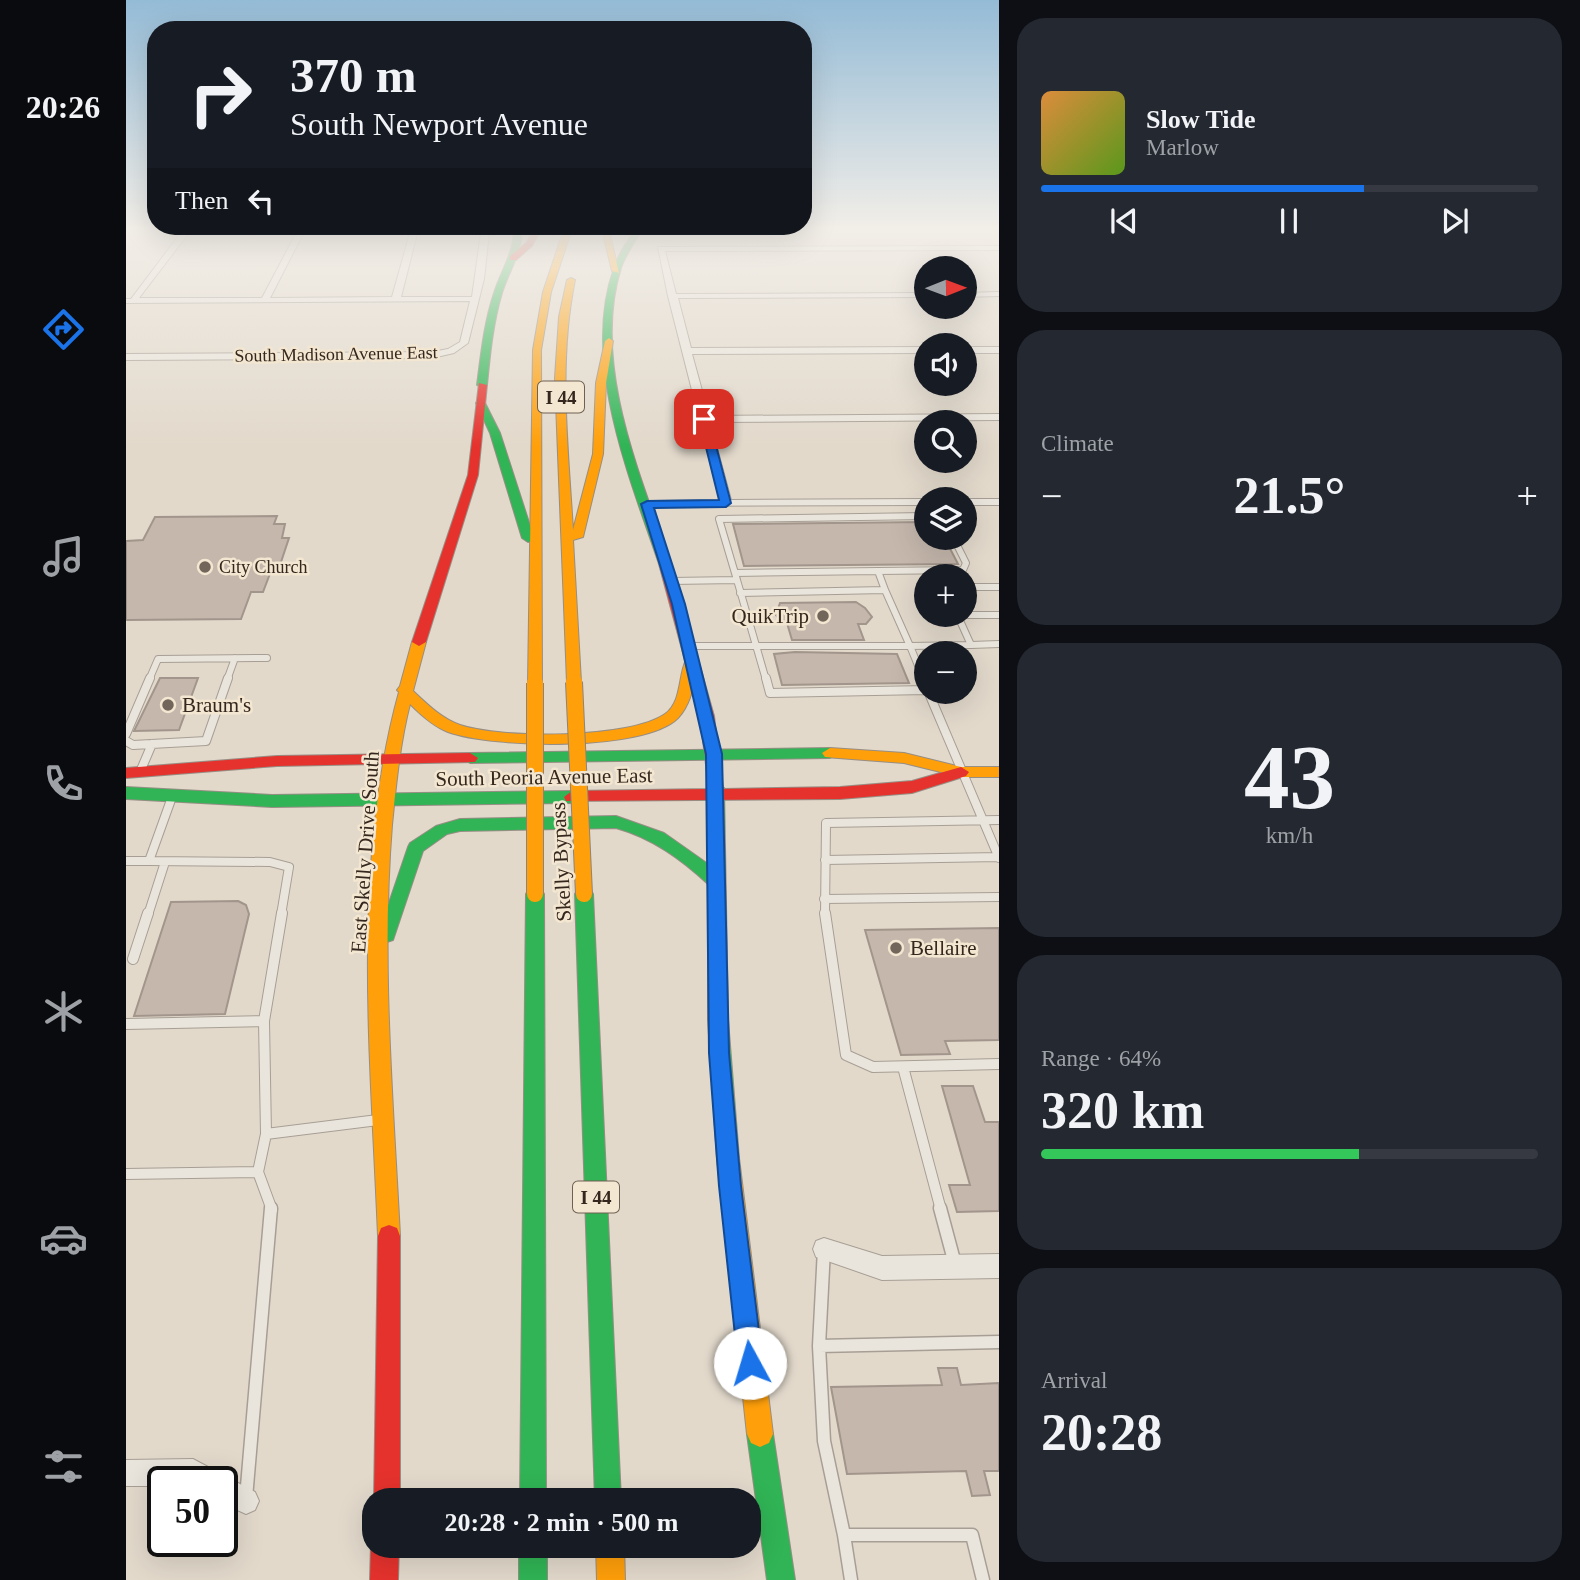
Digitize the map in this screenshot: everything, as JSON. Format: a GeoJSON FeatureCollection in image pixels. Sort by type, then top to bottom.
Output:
{"type":"FeatureCollection","features":[{"type":"Feature","properties":{"kind":"main road","name":"East Skelly Drive South"},"geometry":{"type":"LineString","coordinates":[[387,1488],[390,1271],[379,958],[387,800],[391,758],[404,690],[470,486],[478,448],[487,339],[497,300]]}},
{"type":"Feature","properties":{"kind":"main road","name":"Skelly Bypass"},"geometry":{"type":"LineString","coordinates":[[533,1488],[537,350],[546,300]]}},
{"type":"Feature","properties":{"kind":"main road","name":"Skelly Bypass"},"geometry":{"type":"LineString","coordinates":[[566,300],[560,342],[608,1488]]}},
{"type":"Feature","properties":{"kind":"main road"},"geometry":{"type":"LineString","coordinates":[[611,300],[609,341],[619,418],[671,581],[714,754],[719,1053],[730,1186],[750,1363],[781,1580]]}},
{"type":"Feature","properties":{"kind":"main road"},"geometry":{"type":"LineString","coordinates":[[569,572],[598,454],[601,383],[609,341]]}},
{"type":"Feature","properties":{"kind":"main road"},"geometry":{"type":"LineString","coordinates":[[481,403],[495,433],[535,558]]}},
{"type":"Feature","properties":{"kind":"main road"},"geometry":{"type":"LineString","coordinates":[[404,690],[441,723],[472,734],[505,737],[628,734],[658,726],[676,711],[690,653]]}},
{"type":"Feature","properties":{"kind":"main road","name":"South Peoria Avenue East"},"geometry":{"type":"LineString","coordinates":[[133,773],[277,761],[825,753],[904,758],[961,772],[999,772]]}},
{"type":"Feature","properties":{"kind":"main road","name":"South Peoria Avenue East"},"geometry":{"type":"LineString","coordinates":[[126,793],[272,801],[840,793],[912,787],[961,772]]}},
{"type":"Feature","properties":{"kind":"main road"},"geometry":{"type":"LineString","coordinates":[[379,958],[416,847],[442,830],[460,825],[616,822],[637,825],[670,840],[717,882]]}},
{"type":"Feature","properties":{"kind":"main road"},"geometry":{"type":"LineString","coordinates":[[384,1580],[385,1558]]}},
{"type":"Feature","properties":{"kind":"main road"},"geometry":{"type":"LineString","coordinates":[[533,1558],[533,1580]]}},
{"type":"Feature","properties":{"kind":"main road"},"geometry":{"type":"LineString","coordinates":[[610,1558],[611,1580]]}},
{"type":"Feature","properties":{"kind":"street"},"geometry":{"type":"LineString","coordinates":[[129,301],[300,300]]}},
{"type":"Feature","properties":{"kind":"street","name":"South Madison Avenue East"},"geometry":{"type":"LineString","coordinates":[[126,357],[443,354],[464,343],[475,300]]}},
{"type":"Feature","properties":{"kind":"street"},"geometry":{"type":"LineString","coordinates":[[674,300],[726,503]]}},
{"type":"Feature","properties":{"kind":"street"},"geometry":{"type":"LineString","coordinates":[[688,351],[914,350]]}},
{"type":"Feature","properties":{"kind":"street"},"geometry":{"type":"LineString","coordinates":[[977,350],[999,350]]}},
{"type":"Feature","properties":{"kind":"street"},"geometry":{"type":"LineString","coordinates":[[704,419],[999,416]]}},
{"type":"Feature","properties":{"kind":"street"},"geometry":{"type":"LineString","coordinates":[[647,504],[914,502]]}},
{"type":"Feature","properties":{"kind":"street"},"geometry":{"type":"LineString","coordinates":[[977,502],[999,502]]}},
{"type":"Feature","properties":{"kind":"street"},"geometry":{"type":"LineString","coordinates":[[824,1249],[883,1268],[999,1266]]}},
{"type":"Feature","properties":{"kind":"street"},"geometry":{"type":"LineString","coordinates":[[126,1473],[147,1473]]}},
{"type":"Feature","properties":{"kind":"street"},"geometry":{"type":"LineString","coordinates":[[238,1497],[246,1501]]}},
{"type":"Feature","properties":{"kind":"lane"},"geometry":{"type":"LineString","coordinates":[[914,516],[719,519],[770,693],[914,689]]}},
{"type":"Feature","properties":{"kind":"lane"},"geometry":{"type":"LineString","coordinates":[[671,581],[736,576],[963,570],[966,563],[960,550]]}},
{"type":"Feature","properties":{"kind":"lane"},"geometry":{"type":"LineString","coordinates":[[878,571],[914,656]]}},
{"type":"Feature","properties":{"kind":"lane"},"geometry":{"type":"LineString","coordinates":[[977,587],[999,587]]}},
{"type":"Feature","properties":{"kind":"lane"},"geometry":{"type":"LineString","coordinates":[[740,593],[885,590]]}},
{"type":"Feature","properties":{"kind":"lane"},"geometry":{"type":"LineString","coordinates":[[977,615],[999,615]]}},
{"type":"Feature","properties":{"kind":"lane"},"geometry":{"type":"LineString","coordinates":[[977,645],[999,644]]}},
{"type":"Feature","properties":{"kind":"lane"},"geometry":{"type":"LineString","coordinates":[[690,653],[756,646],[914,646]]}},
{"type":"Feature","properties":{"kind":"lane"},"geometry":{"type":"LineString","coordinates":[[126,741],[133,745],[206,741],[234,658]]}},
{"type":"Feature","properties":{"kind":"lane"},"geometry":{"type":"LineString","coordinates":[[126,734],[158,659],[267,658]]}},
{"type":"Feature","properties":{"kind":"lane"},"geometry":{"type":"LineString","coordinates":[[825,860],[999,857],[933,704]]}},
{"type":"Feature","properties":{"kind":"lane"},"geometry":{"type":"LineString","coordinates":[[133,773],[152,744]]}},
{"type":"Feature","properties":{"kind":"lane"},"geometry":{"type":"LineString","coordinates":[[149,861],[172,797]]}},
{"type":"Feature","properties":{"kind":"lane"},"geometry":{"type":"LineString","coordinates":[[999,820],[826,823],[824,899],[845,1055],[873,1068],[999,1064]]}},
{"type":"Feature","properties":{"kind":"lane"},"geometry":{"type":"LineString","coordinates":[[126,861],[270,862],[289,867],[264,1021],[266,1134],[258,1172],[272,1210],[246,1501]]}},
{"type":"Feature","properties":{"kind":"lane"},"geometry":{"type":"LineString","coordinates":[[133,959],[165,862]]}},
{"type":"Feature","properties":{"kind":"lane"},"geometry":{"type":"LineString","coordinates":[[824,899],[999,897]]}},
{"type":"Feature","properties":{"kind":"lane"},"geometry":{"type":"LineString","coordinates":[[126,1024],[264,1021]]}},
{"type":"Feature","properties":{"kind":"lane"},"geometry":{"type":"LineString","coordinates":[[903,1067],[956,1266]]}},
{"type":"Feature","properties":{"kind":"lane"},"geometry":{"type":"LineString","coordinates":[[266,1134],[385,1119]]}},
{"type":"Feature","properties":{"kind":"lane"},"geometry":{"type":"LineString","coordinates":[[126,1174],[258,1172]]}},
{"type":"Feature","properties":{"kind":"lane"},"geometry":{"type":"LineString","coordinates":[[824,1249],[819,1346],[824,1441],[851,1580]]}},
{"type":"Feature","properties":{"kind":"lane"},"geometry":{"type":"LineString","coordinates":[[819,1346],[999,1342]]}},
{"type":"Feature","properties":{"kind":"lane"},"geometry":{"type":"LineString","coordinates":[[844,1535],[972,1535],[983,1580]]}},
{"type":"Feature","properties":{"kind":"building","name":"City Church"},"geometry":{"type":"Polygon","coordinates":[[[277,516],[274,524],[285,524],[282,538],[289,538],[278,571],[271,571],[263,592],[251,592],[241,619],[126,620],[126,541],[143,540],[155,517],[277,516]]]}},
{"type":"Feature","properties":{"kind":"building"},"geometry":{"type":"Polygon","coordinates":[[[914,522],[914,550],[951,550],[958,564],[744,566],[733,524],[914,522]]]}},
{"type":"Feature","properties":{"kind":"building","name":"QuikTrip"},"geometry":{"type":"Polygon","coordinates":[[[856,602],[872,617],[866,624],[858,624],[864,640],[792,640],[787,623],[782,623],[776,615],[780,603],[856,602]]]}},
{"type":"Feature","properties":{"kind":"building","name":"QuikTrip"},"geometry":{"type":"Polygon","coordinates":[[[774,654],[897,654],[909,683],[782,685],[774,654]]]}},
{"type":"Feature","properties":{"kind":"building","name":"Braum's"},"geometry":{"type":"Polygon","coordinates":[[[160,678],[198,678],[179,730],[134,731],[160,678]]]}},
{"type":"Feature","properties":{"kind":"building"},"geometry":{"type":"Polygon","coordinates":[[[238,901],[246,905],[249,914],[225,1014],[134,1016],[171,902],[238,901]]]}},
{"type":"Feature","properties":{"kind":"building"},"geometry":{"type":"Polygon","coordinates":[[[999,928],[999,1040],[945,1041],[950,1054],[901,1055],[865,930],[999,928]]]}},
{"type":"Feature","properties":{"kind":"building"},"geometry":{"type":"Polygon","coordinates":[[[942,1086],[973,1086],[985,1122],[999,1122],[999,1211],[957,1212],[949,1185],[970,1185],[942,1086]]]}},
{"type":"Feature","properties":{"kind":"building"},"geometry":{"type":"Polygon","coordinates":[[[938,1368],[957,1368],[961,1385],[999,1383],[999,1471],[984,1471],[990,1495],[972,1496],[966,1471],[847,1474],[831,1387],[942,1385],[938,1368]]]}},
{"type":"Feature","properties":{"kind":"traffic: fast"},"geometry":{"type":"LineString","coordinates":[[482,385],[496,300]]}},
{"type":"Feature","properties":{"kind":"traffic: fast"},"geometry":{"type":"LineString","coordinates":[[611,300],[608,346],[619,421],[665,564]]}},
{"type":"Feature","properties":{"kind":"traffic: fast"},"geometry":{"type":"LineString","coordinates":[[481,403],[495,433],[528,538]]}},
{"type":"Feature","properties":{"kind":"traffic: fast"},"geometry":{"type":"LineString","coordinates":[[470,758],[830,753]]}},
{"type":"Feature","properties":{"kind":"traffic: fast"},"geometry":{"type":"LineString","coordinates":[[716,788],[718,1020],[728,1158]]}},
{"type":"Feature","properties":{"kind":"traffic: fast"},"geometry":{"type":"LineString","coordinates":[[126,793],[272,801],[572,797]]}},
{"type":"Feature","properties":{"kind":"traffic: fast"},"geometry":{"type":"LineString","coordinates":[[387,935],[416,847],[442,830],[460,825],[616,822],[645,831],[671,845],[717,882]]}},
{"type":"Feature","properties":{"kind":"traffic: fast"},"geometry":{"type":"LineString","coordinates":[[533,1488],[535,894]]}},
{"type":"Feature","properties":{"kind":"traffic: fast"},"geometry":{"type":"LineString","coordinates":[[584,894],[608,1488]]}},
{"type":"Feature","properties":{"kind":"traffic: fast"},"geometry":{"type":"LineString","coordinates":[[760,1434],[781,1580]]}},
{"type":"Feature","properties":{"kind":"traffic: fast"},"geometry":{"type":"LineString","coordinates":[[533,1558],[533,1580]]}},
{"type":"Feature","properties":{"kind":"traffic: slow"},"geometry":{"type":"LineString","coordinates":[[535,683],[537,350],[546,300]]}},
{"type":"Feature","properties":{"kind":"traffic: slow"},"geometry":{"type":"LineString","coordinates":[[567,300],[563,317],[560,378],[574,682]]}},
{"type":"Feature","properties":{"kind":"traffic: slow"},"geometry":{"type":"LineString","coordinates":[[577,537],[598,454],[601,383],[609,341]]}},
{"type":"Feature","properties":{"kind":"traffic: slow"},"geometry":{"type":"LineString","coordinates":[[389,1236],[379,1012],[381,862],[388,787],[400,714],[419,642]]}},
{"type":"Feature","properties":{"kind":"traffic: slow"},"geometry":{"type":"LineString","coordinates":[[404,690],[441,722],[474,734],[532,738],[598,736],[653,726],[670,717],[682,700],[691,663]]}},
{"type":"Feature","properties":{"kind":"traffic: slow"},"geometry":{"type":"LineString","coordinates":[[574,682],[584,894]]}},
{"type":"Feature","properties":{"kind":"traffic: slow"},"geometry":{"type":"LineString","coordinates":[[535,683],[535,894]]}},
{"type":"Feature","properties":{"kind":"traffic: slow"},"geometry":{"type":"LineString","coordinates":[[830,753],[904,758],[961,772],[999,772]]}},
{"type":"Feature","properties":{"kind":"traffic: slow"},"geometry":{"type":"LineString","coordinates":[[728,1158],[760,1434]]}},
{"type":"Feature","properties":{"kind":"traffic: slow"},"geometry":{"type":"LineString","coordinates":[[610,1558],[611,1580]]}},
{"type":"Feature","properties":{"kind":"traffic: jam"},"geometry":{"type":"LineString","coordinates":[[419,642],[473,475],[482,385]]}},
{"type":"Feature","properties":{"kind":"traffic: jam"},"geometry":{"type":"LineString","coordinates":[[665,564],[707,716],[716,788]]}},
{"type":"Feature","properties":{"kind":"traffic: jam"},"geometry":{"type":"LineString","coordinates":[[126,773],[277,761],[470,758]]}},
{"type":"Feature","properties":{"kind":"traffic: jam"},"geometry":{"type":"LineString","coordinates":[[572,797],[840,793],[912,787],[961,772]]}},
{"type":"Feature","properties":{"kind":"traffic: jam"},"geometry":{"type":"LineString","coordinates":[[387,1488],[389,1236]]}},
{"type":"Feature","properties":{"kind":"traffic: jam"},"geometry":{"type":"LineString","coordinates":[[384,1580],[385,1558]]}},
{"type":"Feature","properties":{"kind":"place","name":"City Church"},"geometry":{"type":"Point","coordinates":[205,567]}},
{"type":"Feature","properties":{"kind":"place","name":"QuikTrip"},"geometry":{"type":"Point","coordinates":[823,616]}},
{"type":"Feature","properties":{"kind":"place","name":"Braum's"},"geometry":{"type":"Point","coordinates":[168,705]}},
{"type":"Feature","properties":{"kind":"place","name":"Bellaire"},"geometry":{"type":"Point","coordinates":[896,948]}},
{"type":"Feature","properties":{"kind":"route"},"geometry":{"type":"LineString","coordinates":[[704,419],[726,503],[647,504],[678,604],[714,754],[719,1053],[730,1186],[750,1363]]}}]}
